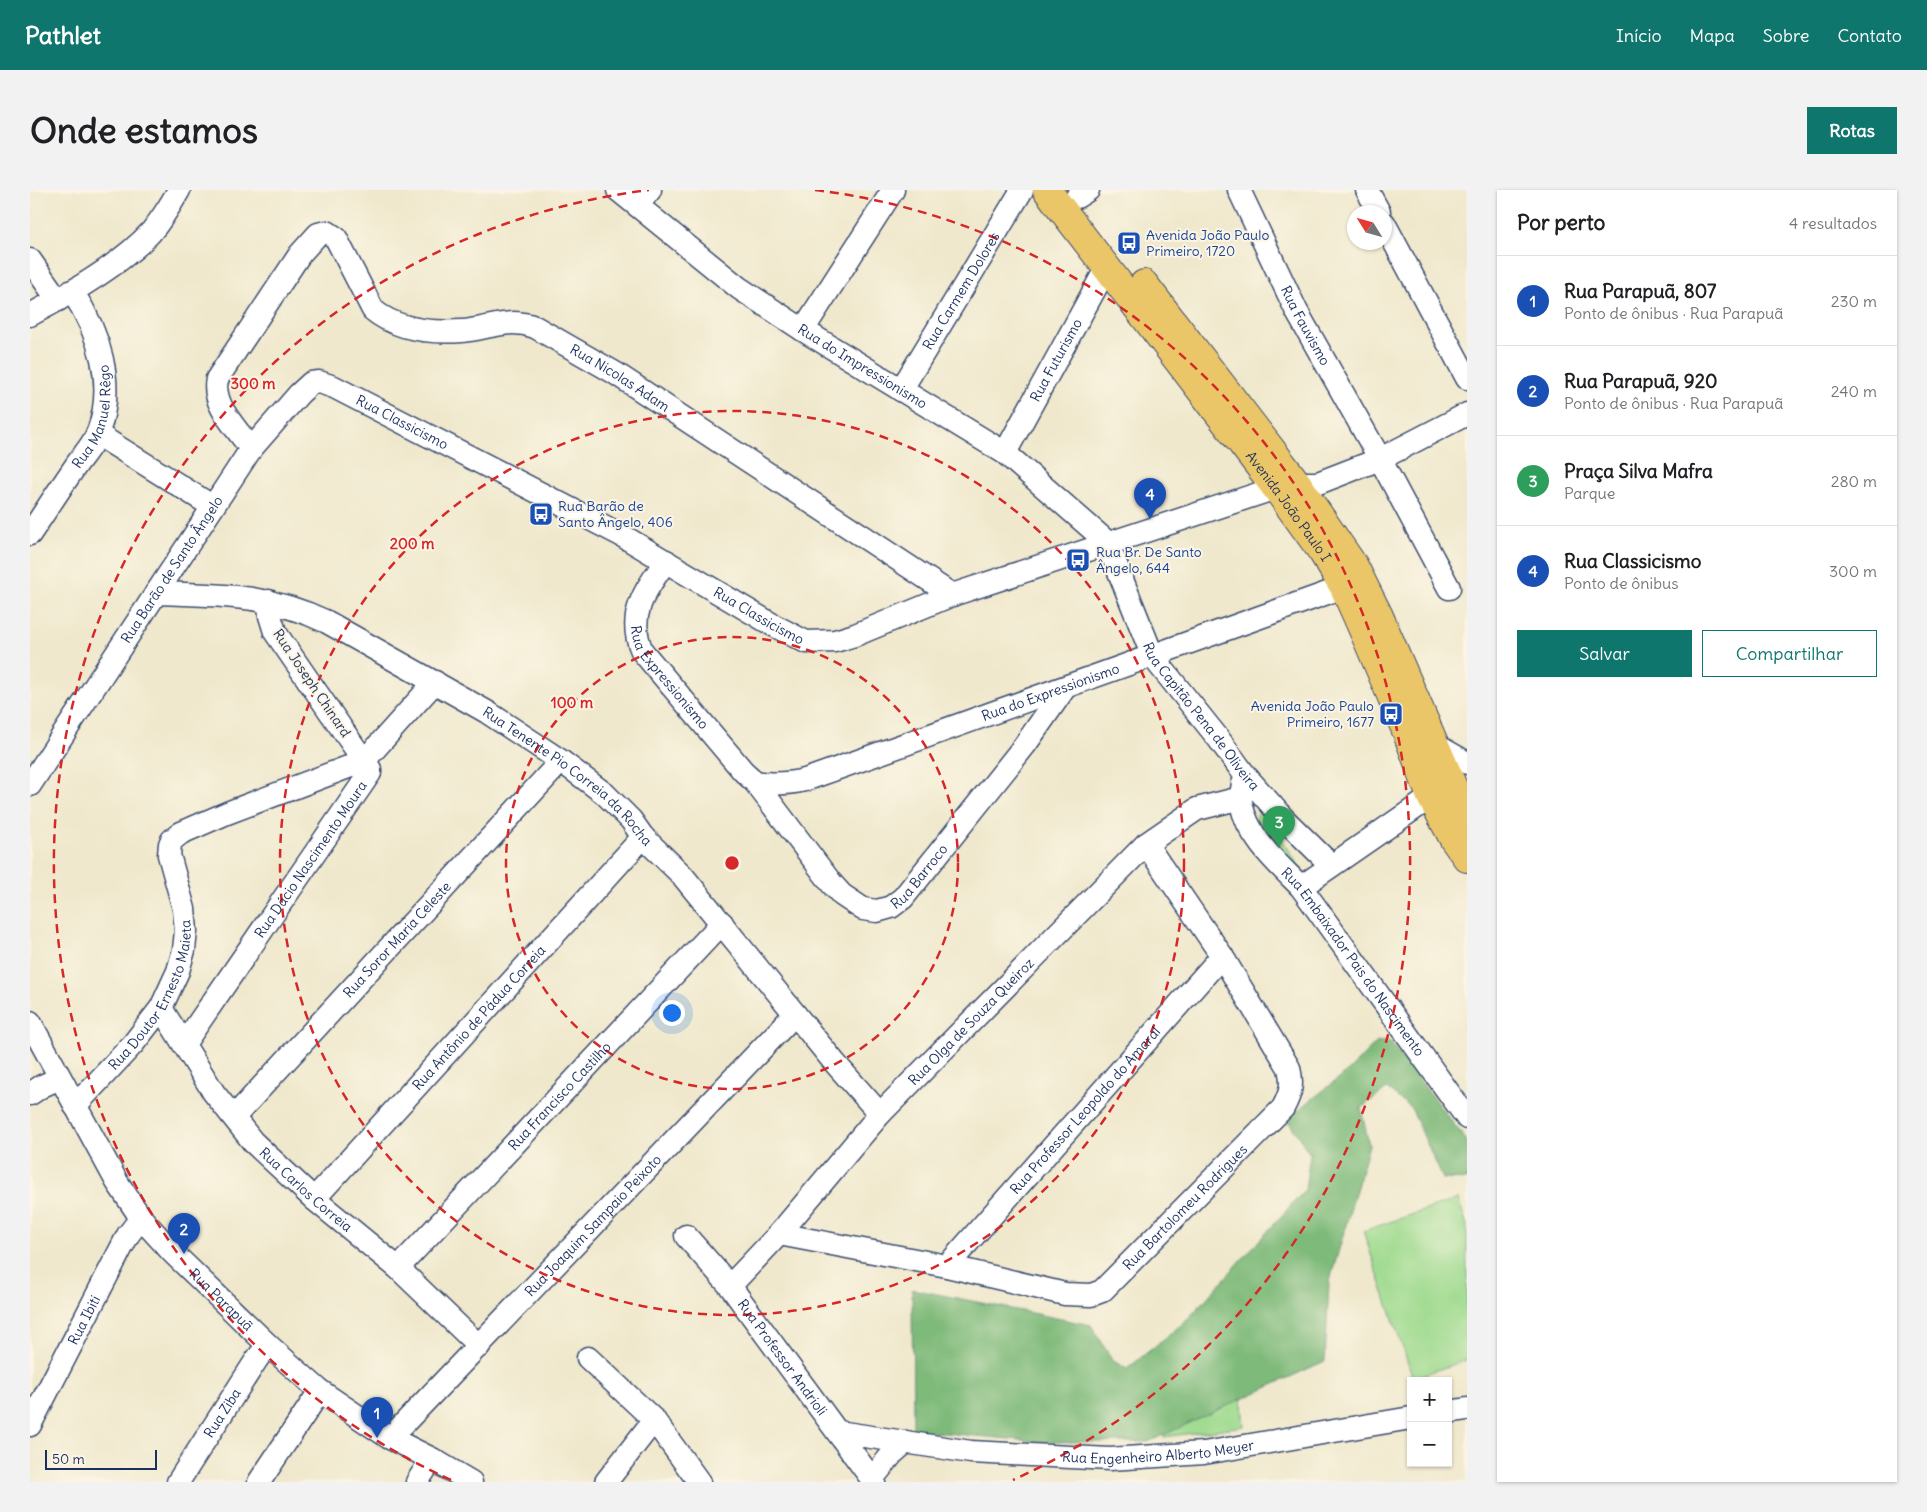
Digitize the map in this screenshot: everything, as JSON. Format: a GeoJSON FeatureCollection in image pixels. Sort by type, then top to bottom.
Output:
{"type":"FeatureCollection","features":[{"type":"Feature","properties":{"kind":"main road","name":"Avenida João Paulo I"},"geometry":{"type":"LineString","coordinates":[[1047,190],[1106,267],[1354,566],[1363,581],[1434,744],[1441,792],[1454,840],[1467,858]]}},
{"type":"Feature","properties":{"kind":"main road","name":"Avenida João Paulo I"},"geometry":{"type":"LineString","coordinates":[[1079,192],[1287,486],[1323,553],[1344,587],[1407,734],[1441,792],[1467,819]]}},
{"type":"Feature","properties":{"kind":"main road"},"geometry":{"type":"LineString","coordinates":[[1344,587],[1352,590],[1367,606],[1394,650]]}},
{"type":"Feature","properties":{"kind":"street"},"geometry":{"type":"LineString","coordinates":[[30,315],[65,296],[123,257],[152,231],[179,190]]}},
{"type":"Feature","properties":{"kind":"street","name":"Rua do Impressionismo"},"geometry":{"type":"LineString","coordinates":[[618,190],[644,197],[739,288],[1005,453],[1107,542]]}},
{"type":"Feature","properties":{"kind":"street"},"geometry":{"type":"LineString","coordinates":[[804,330],[893,190]]}},
{"type":"Feature","properties":{"kind":"street","name":"Rua Carmem Dolores"},"geometry":{"type":"LineString","coordinates":[[901,390],[1022,190]]}},
{"type":"Feature","properties":{"kind":"street","name":"Rua Fauvismo"},"geometry":{"type":"LineString","coordinates":[[1239,190],[1297,312],[1380,459],[1449,588]]}},
{"type":"Feature","properties":{"kind":"street"},"geometry":{"type":"LineString","coordinates":[[1367,190],[1375,205]]}},
{"type":"Feature","properties":{"kind":"street","name":"Rua Nicolas Adam"},"geometry":{"type":"LineString","coordinates":[[251,449],[217,399],[215,387],[217,378],[300,254],[318,234],[327,232],[336,238],[373,310],[382,317],[401,326],[430,331],[462,331],[502,322],[524,323],[535,327],[615,373],[952,595]]}},
{"type":"Feature","properties":{"kind":"street"},"geometry":{"type":"LineString","coordinates":[[1392,238],[1467,378]]}},
{"type":"Feature","properties":{"kind":"street","name":"Rua Manuel Rêgo"},"geometry":{"type":"LineString","coordinates":[[30,260],[65,296],[86,312],[97,338],[106,378],[104,411],[97,434],[30,534]]}},
{"type":"Feature","properties":{"kind":"street","name":"Rua Futurismo"},"geometry":{"type":"LineString","coordinates":[[1005,453],[1106,267]]}},
{"type":"Feature","properties":{"kind":"street","name":"Rua Barão de Santo Ângelo"},"geometry":{"type":"LineString","coordinates":[[30,785],[251,449],[298,394],[311,383],[320,382],[334,387]]}},
{"type":"Feature","properties":{"kind":"street","name":"Rua Classicismo"},"geometry":{"type":"LineString","coordinates":[[334,387],[539,491],[666,561],[773,625],[806,642],[836,641],[952,595],[1107,542],[1287,486],[1318,482],[1380,459],[1467,414]]}},
{"type":"Feature","properties":{"kind":"street"},"geometry":{"type":"LineString","coordinates":[[97,434],[212,506]]}},
{"type":"Feature","properties":{"kind":"street","name":"Rua Capitão Pena de Oliveira"},"geometry":{"type":"LineString","coordinates":[[1107,542],[1153,657],[1218,738],[1244,775],[1330,865]]}},
{"type":"Feature","properties":{"kind":"street","name":"Rua Expressionismo"},"geometry":{"type":"LineString","coordinates":[[666,561],[642,597],[636,625],[638,642],[642,651],[743,771],[755,782]]}},
{"type":"Feature","properties":{"kind":"street","name":"Rua do Expressionismo"},"geometry":{"type":"LineString","coordinates":[[755,782],[772,785],[789,784],[805,780],[1064,689],[1344,587]]}},
{"type":"Feature","properties":{"kind":"street","name":"Rua Tenente Pio Correia da Rocha"},"geometry":{"type":"LineString","coordinates":[[156,593],[223,596],[269,601],[297,609],[327,622],[435,682],[487,712],[561,761],[611,799],[632,820],[643,836],[682,875],[834,1062],[880,1114]]}},
{"type":"Feature","properties":{"kind":"street","name":"Rua Joseph Chinard"},"geometry":{"type":"LineString","coordinates":[[269,601],[270,616],[278,638],[364,761]]}},
{"type":"Feature","properties":{"kind":"street","name":"Rua Dácio Nascimento Moura"},"geometry":{"type":"LineString","coordinates":[[184,1044],[368,778],[370,769],[364,761],[435,682]]}},
{"type":"Feature","properties":{"kind":"street","name":"Rua Barroco"},"geometry":{"type":"LineString","coordinates":[[755,782],[842,895],[864,909],[877,911],[891,907],[915,885],[1025,745],[1064,689]]}},
{"type":"Feature","properties":{"kind":"street"},"geometry":{"type":"LineString","coordinates":[[1434,744],[1467,763]]}},
{"type":"Feature","properties":{"kind":"street","name":"Rua Doutor Ernesto Maieta"},"geometry":{"type":"LineString","coordinates":[[75,1106],[133,1044],[161,1008],[178,971],[184,950],[186,932],[184,909],[169,855],[172,840],[181,833],[227,813],[364,761]]}},
{"type":"Feature","properties":{"kind":"street","name":"Rua Soror Maria Celeste"},"geometry":{"type":"LineString","coordinates":[[234,1117],[561,761]]}},
{"type":"Feature","properties":{"kind":"street","name":"Rua Embaixador Pais do Nascimento"},"geometry":{"type":"LineString","coordinates":[[1244,775],[1240,801],[1246,818],[1267,854],[1301,887],[1467,1118]]}},
{"type":"Feature","properties":{"kind":"street"},"geometry":{"type":"LineString","coordinates":[[1301,887],[1330,865],[1441,792]]}},
{"type":"Feature","properties":{"kind":"street","name":"Rua Olga de Souza Queiroz"},"geometry":{"type":"LineString","coordinates":[[730,1286],[779,1234],[880,1114],[1146,844],[1197,809],[1241,798]]}},
{"type":"Feature","properties":{"kind":"street","name":"Rua Antônio de Pádua Correia"},"geometry":{"type":"LineString","coordinates":[[314,1199],[643,836]]}},
{"type":"Feature","properties":{"kind":"street","name":"Rua Bartolomeu Rodrigues"},"geometry":{"type":"LineString","coordinates":[[779,1234],[947,1266],[1065,1294],[1091,1296],[1102,1291],[1283,1108],[1291,1089],[1292,1081],[1289,1068],[1222,956],[1146,844]]}},
{"type":"Feature","properties":{"kind":"street","name":"Rua Francisco Castilho"},"geometry":{"type":"LineString","coordinates":[[398,1268],[722,923]]}},
{"type":"Feature","properties":{"kind":"street","name":"Rua Professor Leopoldo do Amaral"},"geometry":{"type":"LineString","coordinates":[[947,1266],[1222,956]]}},
{"type":"Feature","properties":{"kind":"street","name":"Rua Carlos Correia"},"geometry":{"type":"LineString","coordinates":[[161,1008],[214,1093],[253,1142],[314,1199],[398,1268],[479,1346]]}},
{"type":"Feature","properties":{"kind":"street","name":"Rua Joaquim Sampaio Peixoto"},"geometry":{"type":"LineString","coordinates":[[390,1438],[795,1014]]}},
{"type":"Feature","properties":{"kind":"street","name":"Rua Parapuã"},"geometry":{"type":"LineString","coordinates":[[30,1022],[117,1182],[141,1218],[173,1253],[268,1345],[320,1391],[390,1438],[432,1459],[471,1482]]}},
{"type":"Feature","properties":{"kind":"street"},"geometry":{"type":"LineString","coordinates":[[30,1094],[60,1078]]}},
{"type":"Feature","properties":{"kind":"street","name":"Rua Ibiti"},"geometry":{"type":"LineString","coordinates":[[30,1425],[128,1235],[141,1218]]}},
{"type":"Feature","properties":{"kind":"street","name":"Rua Professor Andrioli"},"geometry":{"type":"LineString","coordinates":[[686,1236],[730,1286],[873,1480]]}},
{"type":"Feature","properties":{"kind":"street","name":"Rua Ziba"},"geometry":{"type":"LineString","coordinates":[[178,1482],[257,1358],[268,1345]]}},
{"type":"Feature","properties":{"kind":"street"},"geometry":{"type":"LineString","coordinates":[[588,1358],[654,1420],[699,1482]]}},
{"type":"Feature","properties":{"kind":"street"},"geometry":{"type":"LineString","coordinates":[[259,1482],[320,1391]]}},
{"type":"Feature","properties":{"kind":"street"},"geometry":{"type":"LineString","coordinates":[[1452,1411],[1467,1408]]}},
{"type":"Feature","properties":{"kind":"street","name":"Rua Engenheiro Alberto Meyer"},"geometry":{"type":"LineString","coordinates":[[838,1432],[971,1452],[1110,1460],[1204,1453],[1407,1419]]}},
{"type":"Feature","properties":{"kind":"street"},"geometry":{"type":"LineString","coordinates":[[606,1482],[654,1420]]}},
{"type":"Feature","properties":{"kind":"street"},"geometry":{"type":"LineString","coordinates":[[873,1480],[892,1453],[906,1442]]}},
{"type":"Feature","properties":{"kind":"street"},"geometry":{"type":"LineString","coordinates":[[416,1482],[432,1459]]}},
{"type":"Feature","properties":{"kind":"green space"},"geometry":{"type":"Polygon","coordinates":[[[1260,811],[1269,819],[1303,872],[1293,880],[1252,823],[1260,811]]]}},
{"type":"Feature","properties":{"kind":"green space"},"geometry":{"type":"Polygon","coordinates":[[[1389,1041],[1467,1141],[1467,1180],[1443,1179],[1411,1108],[1387,1089],[1361,1108],[1369,1145],[1329,1284],[1325,1361],[1148,1442],[1041,1442],[913,1430],[912,1289],[1091,1325],[1112,1360],[1127,1369],[1187,1320],[1305,1190],[1310,1154],[1287,1119],[1348,1071],[1377,1042],[1389,1041]]]}},
{"type":"Feature","properties":{"kind":"green space"},"geometry":{"type":"Polygon","coordinates":[[[1458,1199],[1467,1225],[1467,1360],[1413,1377],[1363,1231],[1458,1199]]]}},
{"type":"Feature","properties":{"kind":"green space"},"geometry":{"type":"Polygon","coordinates":[[[1240,1381],[1244,1426],[1164,1437],[1157,1393],[1240,1381]]]}},
{"type":"Feature","properties":{"kind":"place","name":"Avenida João Paulo Primeiro, 1720"},"geometry":{"type":"Point","coordinates":[1129,243]}},
{"type":"Feature","properties":{"kind":"place","name":"Rua Barão de Santo Ângelo, 406"},"geometry":{"type":"Point","coordinates":[541,514]}},
{"type":"Feature","properties":{"kind":"place","name":"Rua Classicismo"},"geometry":{"type":"Point","coordinates":[1150,519]}},
{"type":"Feature","properties":{"kind":"place","name":"Rua Br. De Santo Ângelo, 644"},"geometry":{"type":"Point","coordinates":[1078,560]}},
{"type":"Feature","properties":{"kind":"place","name":"Avenida João Paulo Primeiro, 1677"},"geometry":{"type":"Point","coordinates":[1391,714]}},
{"type":"Feature","properties":{"kind":"place","name":"Praça Silva Mafra"},"geometry":{"type":"Point","coordinates":[1279,847]}},
{"type":"Feature","properties":{"kind":"place","name":"Rua Parapuã, 920"},"geometry":{"type":"Point","coordinates":[184,1254]}},
{"type":"Feature","properties":{"kind":"place","name":"Rua Parapuã, 807"},"geometry":{"type":"Point","coordinates":[377,1438]}}]}
